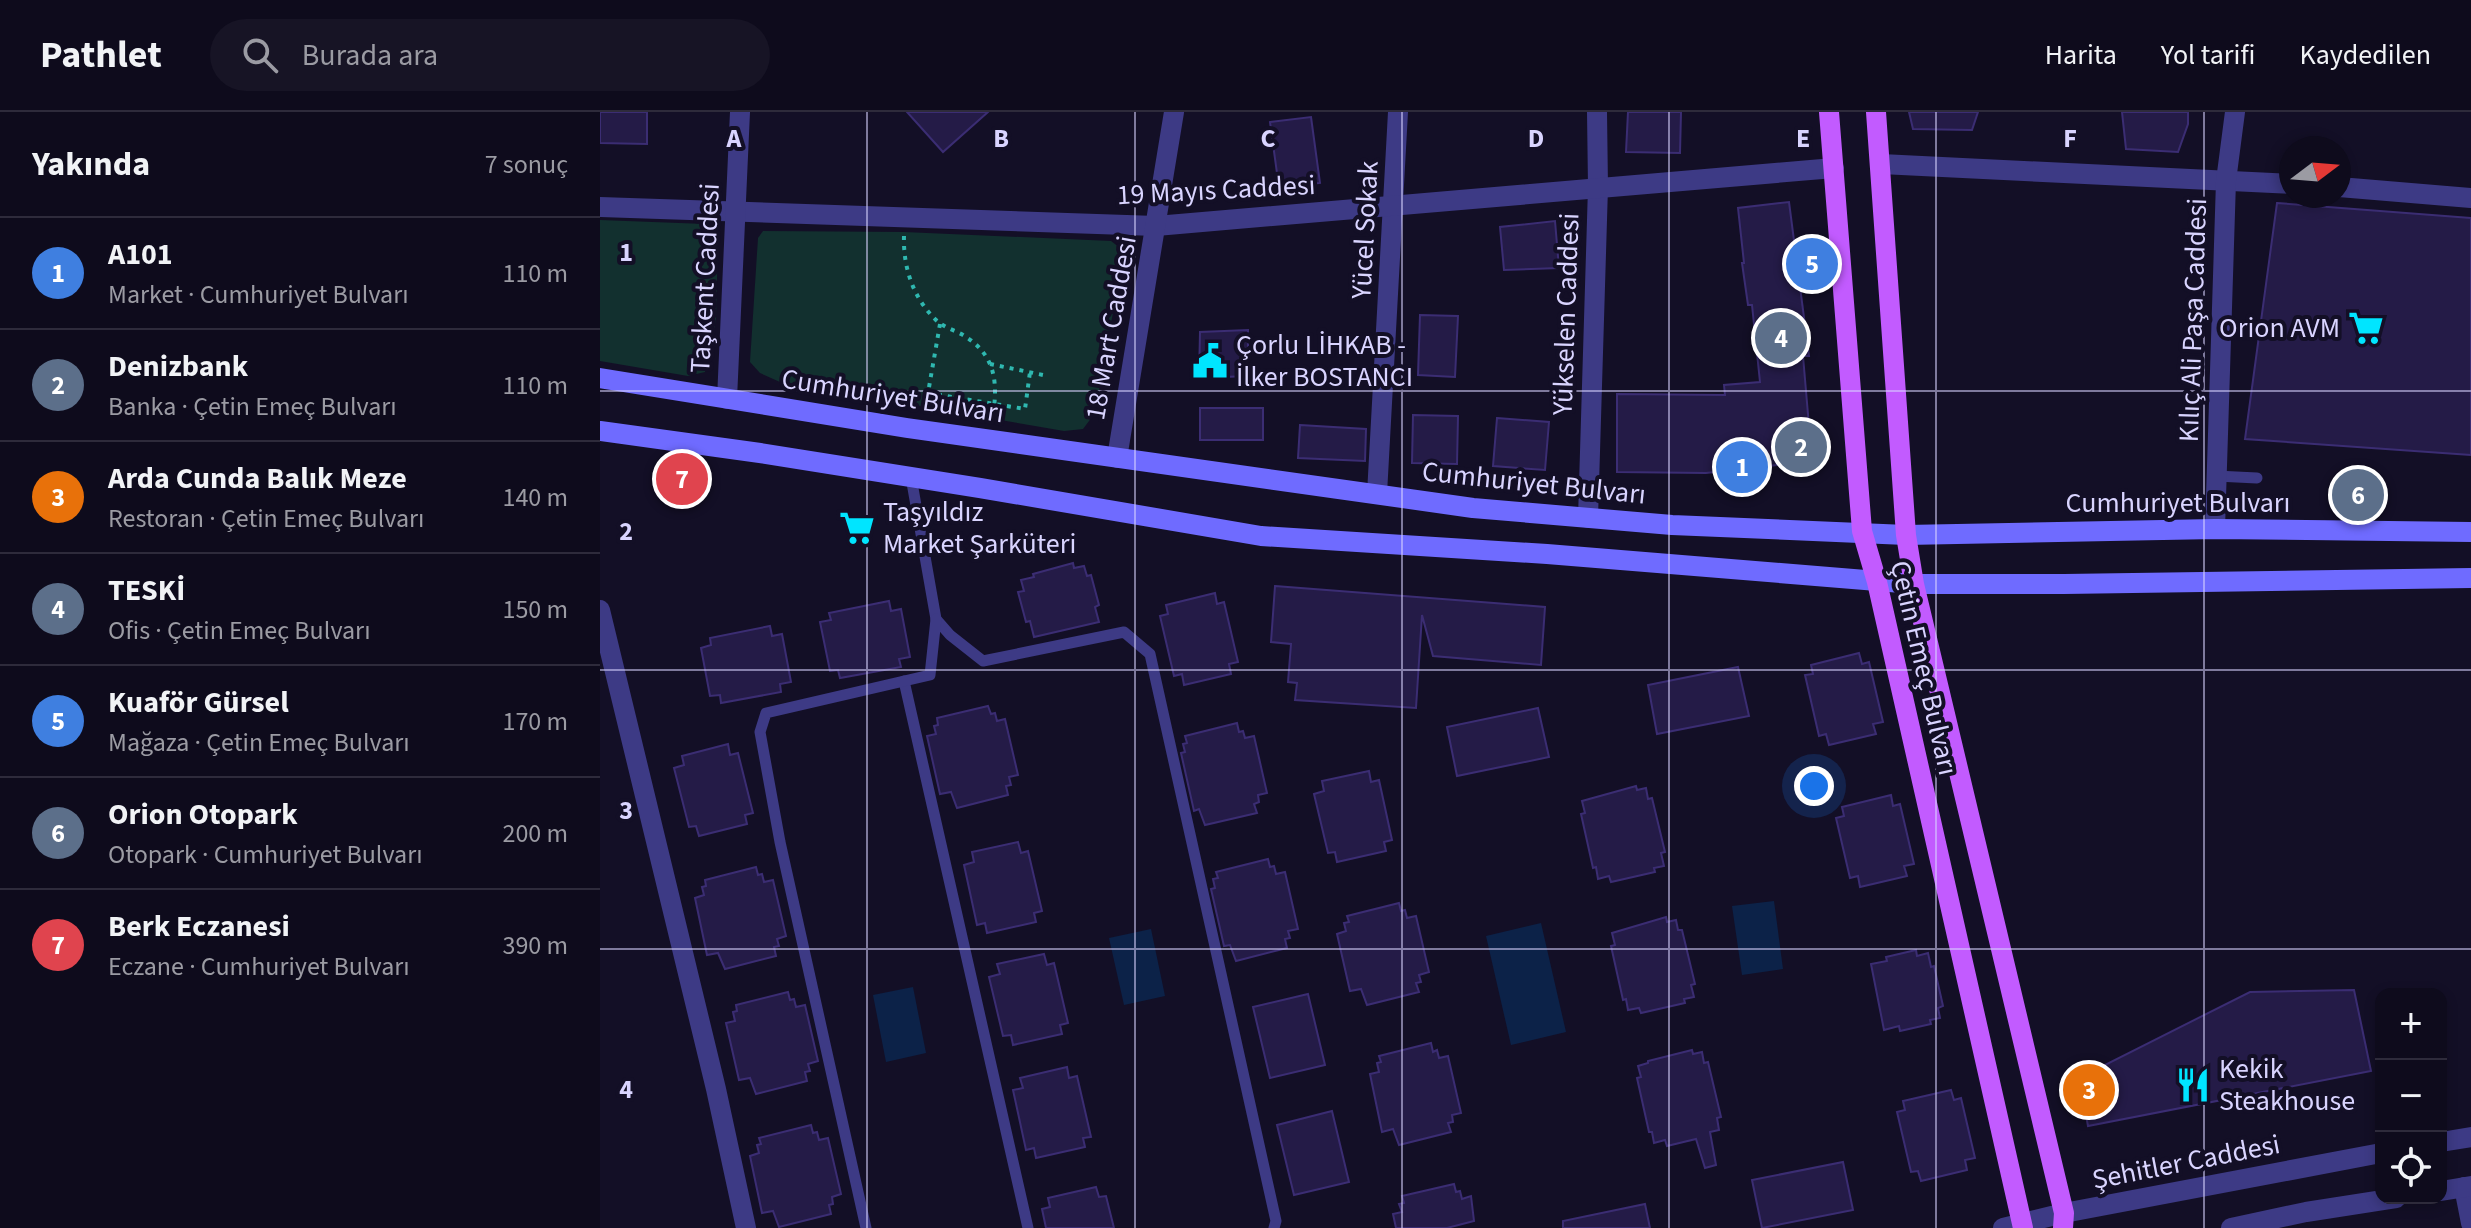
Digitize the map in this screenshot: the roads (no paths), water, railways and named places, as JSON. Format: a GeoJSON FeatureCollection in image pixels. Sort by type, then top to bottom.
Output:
{"type":"FeatureCollection","features":[{"type":"Feature","properties":{"kind":"main road","name":"Çetin Emeç Bulvarı"},"geometry":{"type":"LineString","coordinates":[[1829,112],[1862,531],[1877,582],[2016,1227]]}},
{"type":"Feature","properties":{"kind":"main road","name":"Çetin Emeç Bulvarı"},"geometry":{"type":"LineString","coordinates":[[1876,112],[1906,535],[1914,584],[2063,1221]]}},
{"type":"Feature","properties":{"kind":"main road","name":"Cumhuriyet Bulvarı"},"geometry":{"type":"LineString","coordinates":[[600,378],[907,428],[1473,508],[1672,525],[1906,535],[2215,529],[2471,532]]}},
{"type":"Feature","properties":{"kind":"main road"},"geometry":{"type":"LineString","coordinates":[[600,431],[911,477],[1261,536],[1547,554],[1914,584],[2471,578]]}},
{"type":"Feature","properties":{"kind":"street","name":"Taşkent Caddesi"},"geometry":{"type":"LineString","coordinates":[[727,399],[740,112]]}},
{"type":"Feature","properties":{"kind":"street","name":"18 Mart Caddesi"},"geometry":{"type":"LineString","coordinates":[[1117,458],[1174,112]]}},
{"type":"Feature","properties":{"kind":"street","name":"Yücel Sokak"},"geometry":{"type":"LineString","coordinates":[[1377,494],[1398,112]]}},
{"type":"Feature","properties":{"kind":"street","name":"Yükselen Caddesi"},"geometry":{"type":"LineString","coordinates":[[1588,518],[1598,187],[1597,112]]}},
{"type":"Feature","properties":{"kind":"street","name":"Kılıç Ali Paşa Caddesi"},"geometry":{"type":"LineString","coordinates":[[2215,529],[2226,181],[2235,112]]}},
{"type":"Feature","properties":{"kind":"street"},"geometry":{"type":"LineString","coordinates":[[1881,164],[2279,183]]}},
{"type":"Feature","properties":{"kind":"street","name":"19 Mayıs Caddesi"},"geometry":{"type":"LineString","coordinates":[[600,207],[1156,226],[1834,168]]}},
{"type":"Feature","properties":{"kind":"street"},"geometry":{"type":"LineString","coordinates":[[2351,188],[2471,198]]}},
{"type":"Feature","properties":{"kind":"street"},"geometry":{"type":"LineString","coordinates":[[600,610],[716,1089],[746,1228]]}},
{"type":"Feature","properties":{"kind":"street"},"geometry":{"type":"LineString","coordinates":[[2447,1141],[2471,1137]]}},
{"type":"Feature","properties":{"kind":"street","name":"Şehitler Caddesi"},"geometry":{"type":"LineString","coordinates":[[2016,1227],[2063,1221],[2375,1154]]}},
{"type":"Feature","properties":{"kind":"street"},"geometry":{"type":"LineString","coordinates":[[2447,1190],[2467,1187],[2471,1223]]}},
{"type":"Feature","properties":{"kind":"street"},"geometry":{"type":"LineString","coordinates":[[2238,1227],[2375,1201]]}},
{"type":"Feature","properties":{"kind":"lane"},"geometry":{"type":"LineString","coordinates":[[2216,476],[2257,478]]}},
{"type":"Feature","properties":{"kind":"lane"},"geometry":{"type":"LineString","coordinates":[[866,1228],[780,842],[760,732],[766,713],[930,675],[936,619],[911,477]]}},
{"type":"Feature","properties":{"kind":"lane"},"geometry":{"type":"LineString","coordinates":[[936,619],[950,635],[983,661],[1124,632],[1150,654],[1276,1221],[1274,1228]]}},
{"type":"Feature","properties":{"kind":"lane"},"geometry":{"type":"LineString","coordinates":[[904,681],[1028,1228]]}},
{"type":"Feature","properties":{"kind":"water"},"geometry":{"type":"Polygon","coordinates":[[[1774,901],[1783,969],[1742,975],[1732,906],[1774,901]]]}},
{"type":"Feature","properties":{"kind":"water"},"geometry":{"type":"Polygon","coordinates":[[[1541,923],[1566,1032],[1511,1045],[1486,936],[1541,923]]]}},
{"type":"Feature","properties":{"kind":"water"},"geometry":{"type":"Polygon","coordinates":[[[1151,929],[1165,996],[1124,1005],[1109,938],[1151,929]]]}},
{"type":"Feature","properties":{"kind":"water"},"geometry":{"type":"Polygon","coordinates":[[[913,987],[926,1053],[886,1062],[873,995],[913,987]]]}},
{"type":"Feature","properties":{"kind":"place","name":"Kuaför Gürsel"},"geometry":{"type":"Point","coordinates":[1812,264]}},
{"type":"Feature","properties":{"kind":"place","name":"Orion AVM"},"geometry":{"type":"Point","coordinates":[2366,328]}},
{"type":"Feature","properties":{"kind":"place","name":"TESKİ"},"geometry":{"type":"Point","coordinates":[1781,338]}},
{"type":"Feature","properties":{"kind":"place","name":"Çorlu LİHKAB - İlker BOSTANCI"},"geometry":{"type":"Point","coordinates":[1210,361]}},
{"type":"Feature","properties":{"kind":"place","name":"Denizbank"},"geometry":{"type":"Point","coordinates":[1801,447]}},
{"type":"Feature","properties":{"kind":"place","name":"A101"},"geometry":{"type":"Point","coordinates":[1742,467]}},
{"type":"Feature","properties":{"kind":"place","name":"Berk Eczanesi"},"geometry":{"type":"Point","coordinates":[682,479]}},
{"type":"Feature","properties":{"kind":"place","name":"Orion Otopark"},"geometry":{"type":"Point","coordinates":[2358,495]}},
{"type":"Feature","properties":{"kind":"place","name":"Taşyıldız Market Şarküteri"},"geometry":{"type":"Point","coordinates":[857,528]}},
{"type":"Feature","properties":{"kind":"place","name":"Kekik Steakhouse"},"geometry":{"type":"Point","coordinates":[2193,1085]}},
{"type":"Feature","properties":{"kind":"place","name":"Arda Cunda Balık Meze"},"geometry":{"type":"Point","coordinates":[2089,1090]}}]}
